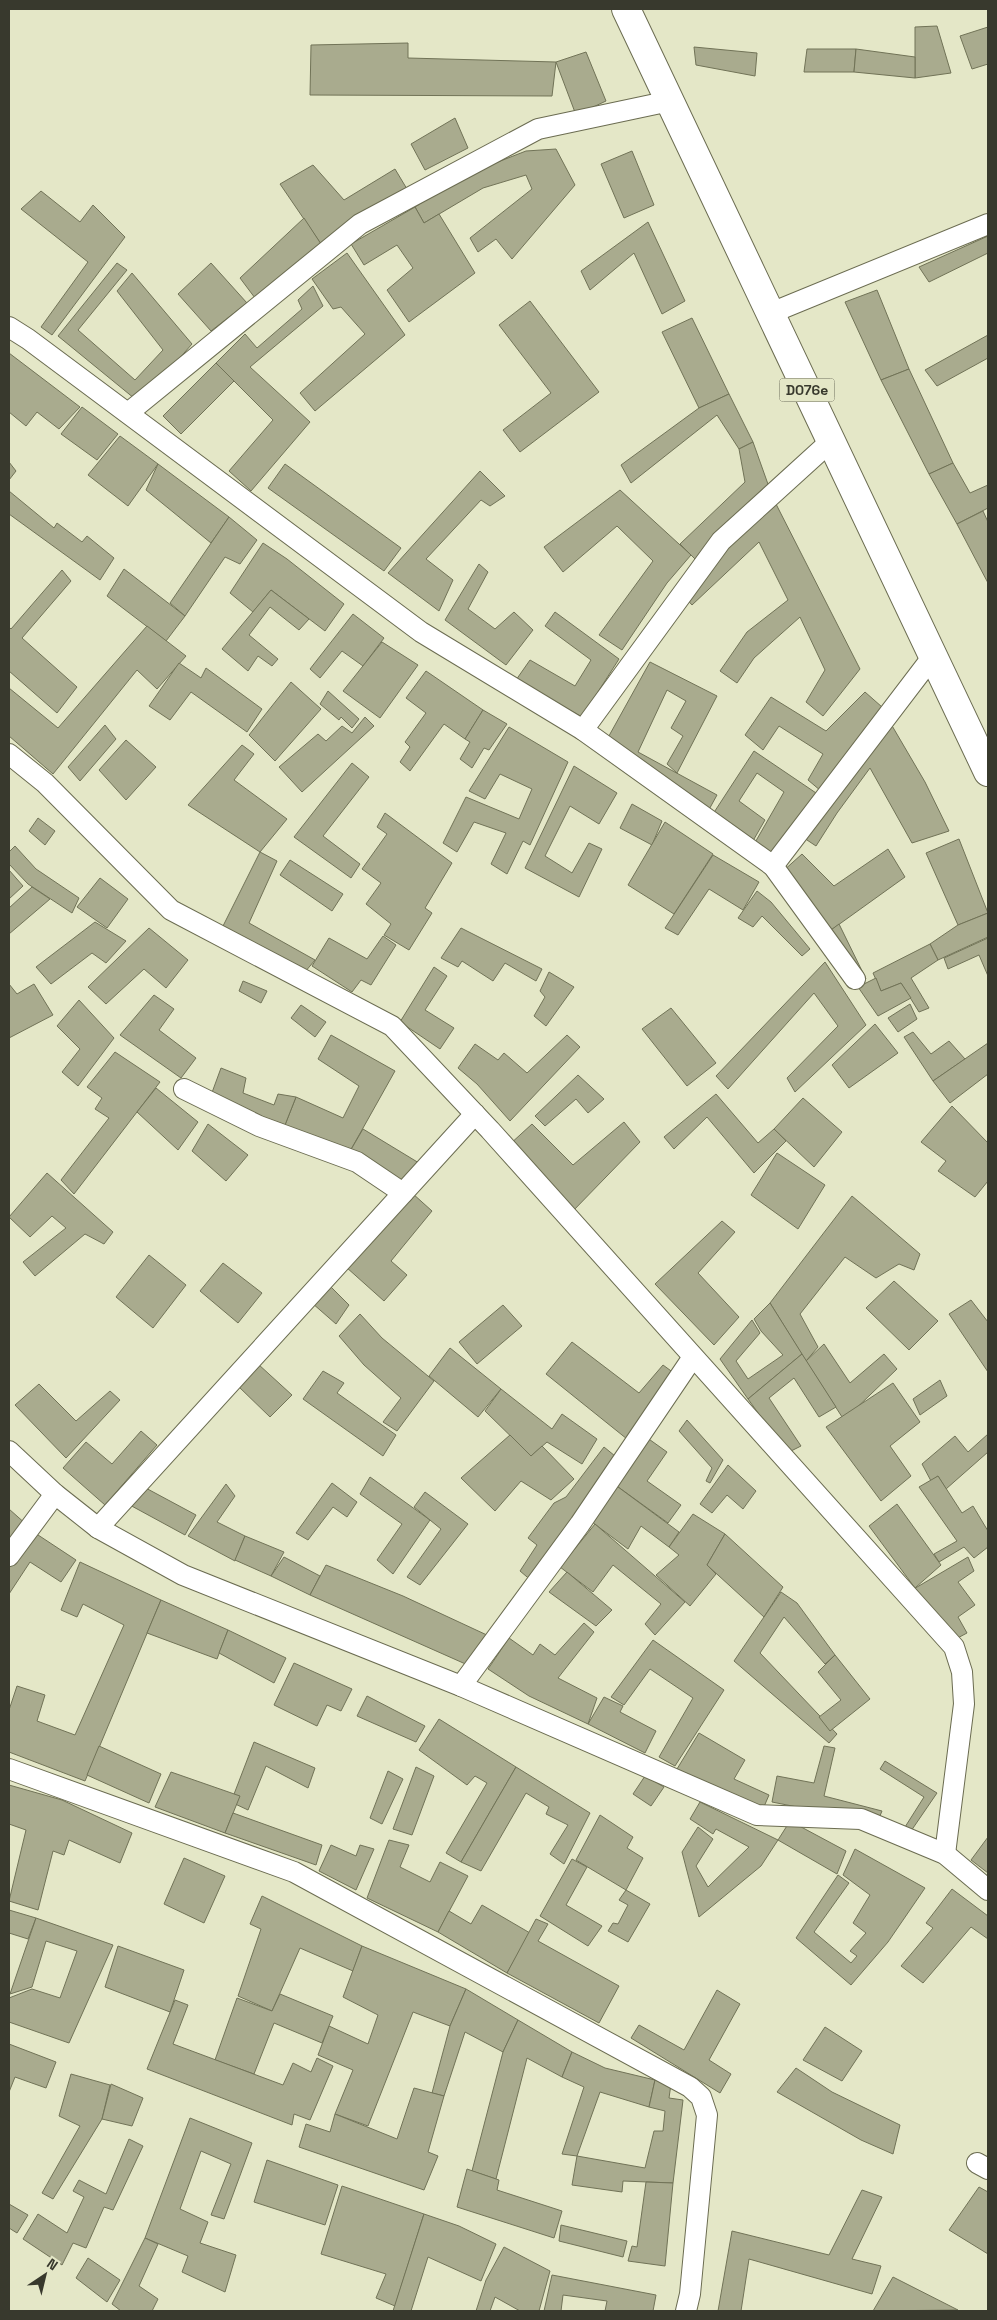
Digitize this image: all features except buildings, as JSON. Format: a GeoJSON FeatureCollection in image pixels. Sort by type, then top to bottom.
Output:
{"type":"FeatureCollection","features":[{"type":"Feature","properties":{"kind":"main road","name":"D076e"},"geometry":{"type":"LineString","coordinates":[[626,9],[933,656],[986,759]]}},
{"type":"Feature","properties":{"kind":"street"},"geometry":{"type":"LineString","coordinates":[[128,413],[360,224],[538,129],[670,101]]}},
{"type":"Feature","properties":{"kind":"street"},"geometry":{"type":"LineString","coordinates":[[771,313],[988,224]]}},
{"type":"Feature","properties":{"kind":"street"},"geometry":{"type":"LineString","coordinates":[[9,327],[28,339],[422,632],[583,730],[773,866],[855,979]]}},
{"type":"Feature","properties":{"kind":"street"},"geometry":{"type":"LineString","coordinates":[[583,730],[721,541],[831,441]]}},
{"type":"Feature","properties":{"kind":"street"},"geometry":{"type":"LineString","coordinates":[[773,866],[933,656]]}},
{"type":"Feature","properties":{"kind":"street"},"geometry":{"type":"LineString","coordinates":[[9,754],[45,783],[170,910],[392,1026],[475,1114],[954,1647],[962,1672],[964,1704],[945,1854]]}},
{"type":"Feature","properties":{"kind":"street"},"geometry":{"type":"LineString","coordinates":[[184,1089],[259,1126],[357,1162],[403,1193]]}},
{"type":"Feature","properties":{"kind":"street"},"geometry":{"type":"LineString","coordinates":[[98,1528],[475,1114]]}},
{"type":"Feature","properties":{"kind":"street"},"geometry":{"type":"LineString","coordinates":[[461,1686],[580,1524],[693,1357]]}},
{"type":"Feature","properties":{"kind":"street"},"geometry":{"type":"LineString","coordinates":[[9,1451],[55,1494],[98,1528],[183,1575],[461,1686],[757,1815],[861,1819],[945,1854],[988,1890]]}},
{"type":"Feature","properties":{"kind":"street"},"geometry":{"type":"LineString","coordinates":[[9,1556],[55,1494]]}},
{"type":"Feature","properties":{"kind":"street"},"geometry":{"type":"LineString","coordinates":[[9,1769],[294,1872],[690,2087],[701,2097],[707,2115],[690,2294],[686,2311]]}}]}
